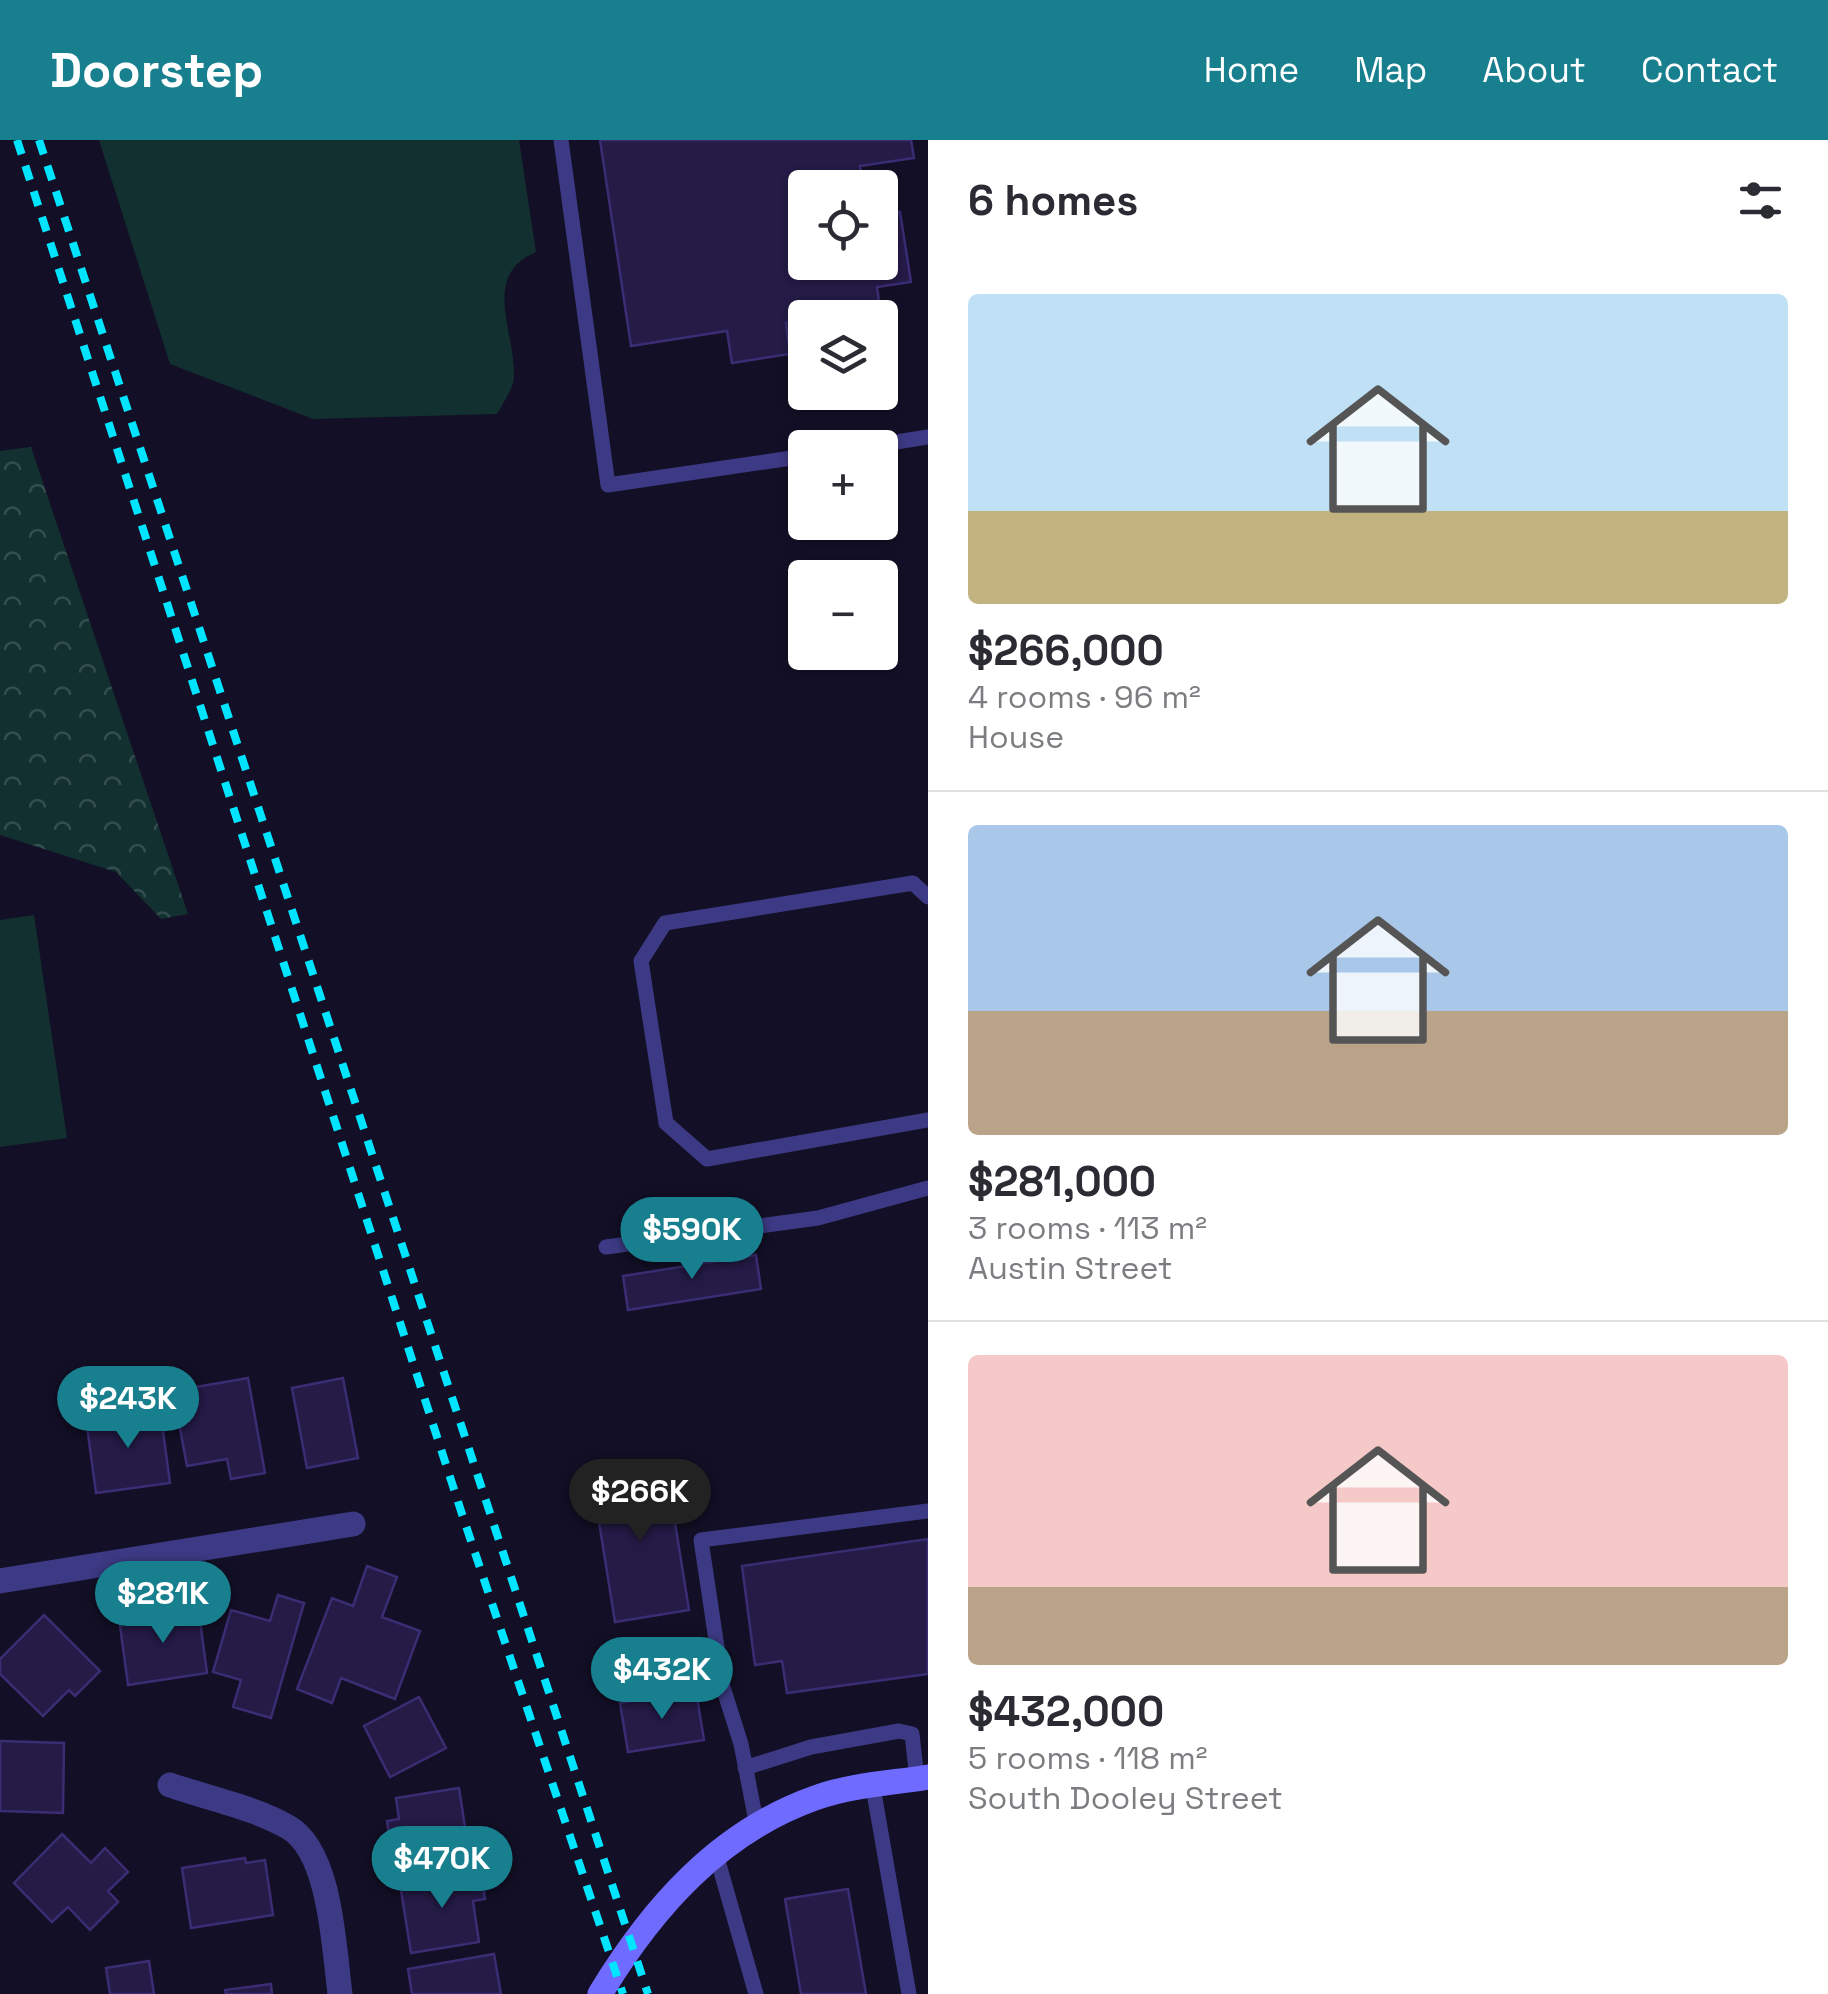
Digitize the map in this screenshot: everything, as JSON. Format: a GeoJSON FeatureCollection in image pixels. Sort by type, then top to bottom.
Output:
{"type":"FeatureCollection","features":[{"type":"Feature","properties":{"kind":"street"},"geometry":{"type":"LineString","coordinates":[[0,1581],[354,1524]]}},
{"type":"Feature","properties":{"kind":"street"},"geometry":{"type":"LineString","coordinates":[[600,1994],[664,1901],[756,1821],[819,1796],[922,1778]]}},
{"type":"Feature","properties":{"kind":"street"},"geometry":{"type":"LineString","coordinates":[[170,1784],[289,1827],[306,1843],[324,1889],[340,1994]]}},
{"type":"Feature","properties":{"kind":"lane"},"geometry":{"type":"LineString","coordinates":[[561,140],[608,485],[788,459]]}},
{"type":"Feature","properties":{"kind":"lane"},"geometry":{"type":"LineString","coordinates":[[898,442],[928,437]]}},
{"type":"Feature","properties":{"kind":"lane"},"geometry":{"type":"LineString","coordinates":[[928,897],[913,883],[665,923],[641,961],[666,1123],[707,1159],[928,1120]]}},
{"type":"Feature","properties":{"kind":"lane"},"geometry":{"type":"LineString","coordinates":[[606,1248],[818,1218],[928,1188]]}},
{"type":"Feature","properties":{"kind":"lane"},"geometry":{"type":"LineString","coordinates":[[756,1821],[723,1687],[702,1540],[928,1511]]}},
{"type":"Feature","properties":{"kind":"lane"},"geometry":{"type":"LineString","coordinates":[[745,1768],[811,1746],[898,1730],[912,1734],[922,1778]]}},
{"type":"Feature","properties":{"kind":"lane"},"geometry":{"type":"LineString","coordinates":[[873,1787],[909,1994]]}},
{"type":"Feature","properties":{"kind":"lane"},"geometry":{"type":"LineString","coordinates":[[716,1854],[756,1994]]}},
{"type":"Feature","properties":{"kind":"green space"},"geometry":{"type":"Polygon","coordinates":[[[99,140],[519,140],[536,252],[519,262],[509,275],[505,290],[514,378],[497,414],[313,419],[170,364],[99,140]]]}},
{"type":"Feature","properties":{"kind":"green space"},"geometry":{"type":"Polygon","coordinates":[[[31,447],[188,914],[161,919],[116,872],[0,835],[0,451],[31,447]]]}},
{"type":"Feature","properties":{"kind":"green space"},"geometry":{"type":"Polygon","coordinates":[[[34,915],[67,1138],[0,1147],[0,920],[34,915]]]}},
{"type":"Feature","properties":{"kind":"building"},"geometry":{"type":"Polygon","coordinates":[[[600,140],[911,140],[914,158],[860,166],[861,170],[788,170],[788,280],[898,280],[900,212],[911,282],[877,287],[879,300],[788,300],[788,354],[732,363],[727,331],[631,346],[600,140]]]}},
{"type":"Feature","properties":{"kind":"building"},"geometry":{"type":"Polygon","coordinates":[[[756,1255],[761,1289],[628,1310],[623,1276],[756,1255]]]}},
{"type":"Feature","properties":{"kind":"building"},"geometry":{"type":"Polygon","coordinates":[[[248,1378],[265,1473],[231,1479],[227,1459],[187,1466],[173,1391],[248,1378]]]}},
{"type":"Feature","properties":{"kind":"building"},"geometry":{"type":"Polygon","coordinates":[[[343,1378],[358,1458],[307,1468],[292,1388],[343,1378]]]}},
{"type":"Feature","properties":{"kind":"building"},"geometry":{"type":"Polygon","coordinates":[[[160,1409],[170,1483],[96,1493],[86,1419],[160,1409]]]}},
{"type":"Feature","properties":{"kind":"building"},"geometry":{"type":"Polygon","coordinates":[[[666,1467],[689,1610],[615,1622],[592,1478],[666,1467]]]}},
{"type":"Feature","properties":{"kind":"building"},"geometry":{"type":"Polygon","coordinates":[[[928,1539],[928,1674],[787,1693],[782,1661],[755,1665],[742,1566],[928,1539]]]}},
{"type":"Feature","properties":{"kind":"building"},"geometry":{"type":"Polygon","coordinates":[[[367,1566],[397,1577],[382,1617],[420,1631],[395,1699],[341,1678],[332,1703],[297,1689],[332,1598],[353,1606],[367,1566]]]}},
{"type":"Feature","properties":{"kind":"building"},"geometry":{"type":"Polygon","coordinates":[[[278,1595],[304,1603],[271,1718],[233,1707],[241,1680],[213,1672],[231,1610],[270,1621],[278,1595]]]}},
{"type":"Feature","properties":{"kind":"building"},"geometry":{"type":"Polygon","coordinates":[[[198,1606],[207,1673],[128,1685],[119,1618],[198,1606]]]}},
{"type":"Feature","properties":{"kind":"building"},"geometry":{"type":"Polygon","coordinates":[[[44,1615],[100,1671],[75,1696],[69,1690],[43,1716],[0,1674],[0,1659],[44,1615]]]}},
{"type":"Feature","properties":{"kind":"building"},"geometry":{"type":"Polygon","coordinates":[[[696,1691],[704,1740],[628,1752],[620,1703],[696,1691]]]}},
{"type":"Feature","properties":{"kind":"building"},"geometry":{"type":"Polygon","coordinates":[[[419,1697],[446,1748],[390,1777],[364,1726],[419,1697]]]}},
{"type":"Feature","properties":{"kind":"building"},"geometry":{"type":"Polygon","coordinates":[[[0,1741],[64,1743],[63,1813],[0,1811],[0,1741]]]}},
{"type":"Feature","properties":{"kind":"building"},"geometry":{"type":"Polygon","coordinates":[[[459,1788],[469,1853],[394,1865],[387,1821],[399,1819],[396,1798],[459,1788]]]}},
{"type":"Feature","properties":{"kind":"building"},"geometry":{"type":"Polygon","coordinates":[[[62,1834],[91,1863],[105,1848],[128,1872],[108,1891],[118,1902],[90,1930],[68,1907],[52,1922],[14,1883],[62,1834]]]}},
{"type":"Feature","properties":{"kind":"building"},"geometry":{"type":"Polygon","coordinates":[[[245,1858],[246,1863],[265,1860],[273,1915],[191,1928],[182,1868],[245,1858]]]}},
{"type":"Feature","properties":{"kind":"building"},"geometry":{"type":"Polygon","coordinates":[[[481,1871],[485,1899],[473,1901],[479,1942],[411,1953],[400,1884],[481,1871]]]}},
{"type":"Feature","properties":{"kind":"building"},"geometry":{"type":"Polygon","coordinates":[[[848,1889],[866,1994],[801,1994],[785,1899],[848,1889]]]}},
{"type":"Feature","properties":{"kind":"building"},"geometry":{"type":"Polygon","coordinates":[[[494,1954],[501,1994],[412,1994],[408,1969],[494,1954]]]}},
{"type":"Feature","properties":{"kind":"building"},"geometry":{"type":"Polygon","coordinates":[[[149,1961],[154,1994],[110,1994],[106,1968],[149,1961]]]}},
{"type":"Feature","properties":{"kind":"building"},"geometry":{"type":"Polygon","coordinates":[[[271,1984],[272,1994],[226,1994],[225,1990],[271,1984]]]}},
{"type":"Feature","properties":{"kind":"railway"},"geometry":{"type":"LineString","coordinates":[[17,140],[462,1514],[623,1994]]}},
{"type":"Feature","properties":{"kind":"railway"},"geometry":{"type":"LineString","coordinates":[[39,140],[648,1994]]}}]}
